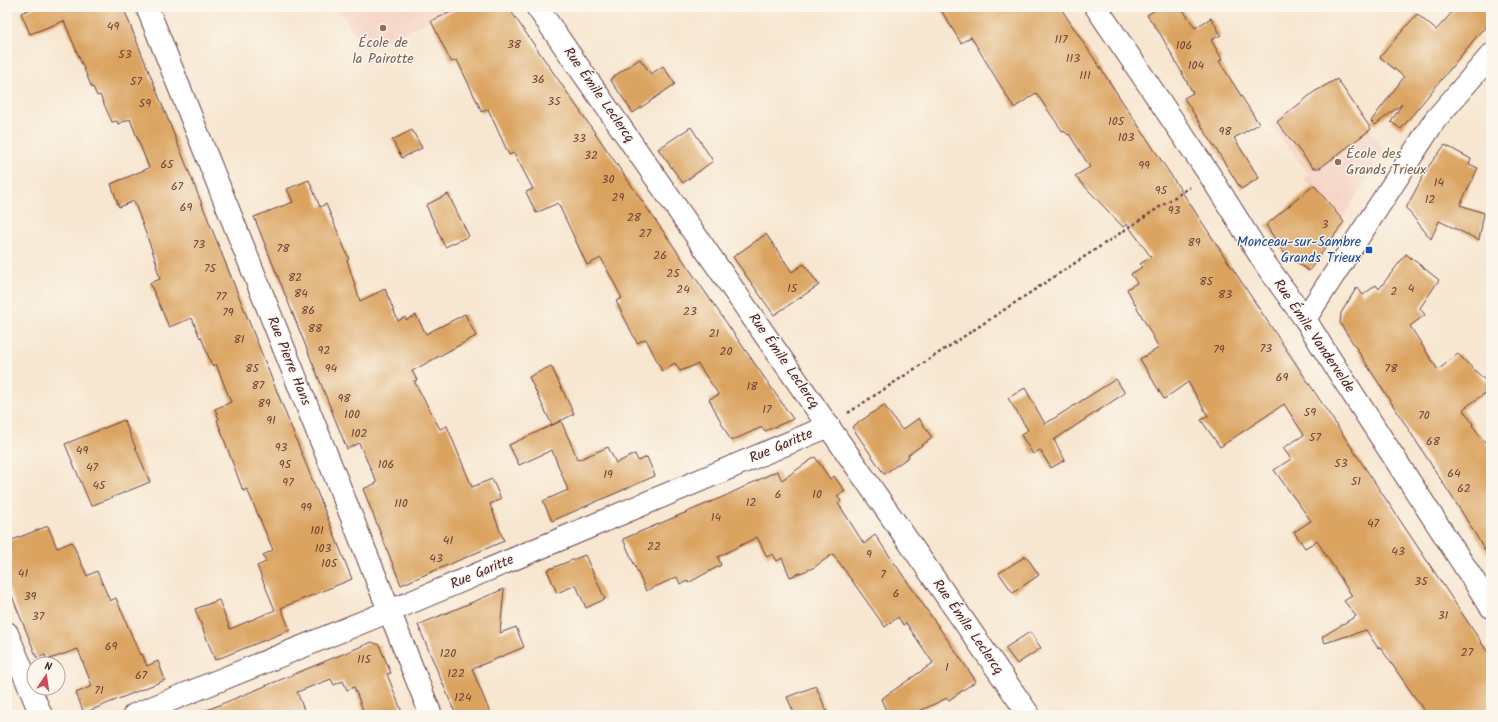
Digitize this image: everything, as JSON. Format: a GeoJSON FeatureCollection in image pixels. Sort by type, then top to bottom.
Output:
{"type":"FeatureCollection","features":[{"type":"Feature","properties":{"kind":"street","name":"Rue Pierre Hans"},"geometry":{"type":"LineString","coordinates":[[147,7],[430,715]]}},
{"type":"Feature","properties":{"kind":"street","name":"Rue Émile Leclercq"},"geometry":{"type":"LineString","coordinates":[[537,7],[1030,715]]}},
{"type":"Feature","properties":{"kind":"street","name":"Rue Émile Vandervelde"},"geometry":{"type":"LineString","coordinates":[[1096,7],[1209,174],[1266,265],[1305,319],[1335,368],[1491,606]]}},
{"type":"Feature","properties":{"kind":"street"},"geometry":{"type":"LineString","coordinates":[[1305,319],[1436,120],[1491,55]]}},
{"type":"Feature","properties":{"kind":"street","name":"Rue Garitte"},"geometry":{"type":"LineString","coordinates":[[134,715],[390,612],[829,426]]}},
{"type":"Feature","properties":{"kind":"street"},"geometry":{"type":"LineString","coordinates":[[7,633],[41,715]]}},
{"type":"Feature","properties":{"kind":"path"},"geometry":{"type":"LineString","coordinates":[[829,426],[1209,174]]}},
{"type":"Feature","properties":{"kind":"shaded area","name":"École de la Pairotte"},"geometry":{"type":"Polygon","coordinates":[[[338,7],[460,7],[366,49],[338,7]]]}},
{"type":"Feature","properties":{"kind":"shaded area","name":"École des Grands Trieux"},"geometry":{"type":"Polygon","coordinates":[[[1333,81],[1384,150],[1341,221],[1304,179],[1309,174],[1271,125],[1303,97],[1333,81]]]}},
{"type":"Feature","properties":{"kind":"building"},"geometry":{"type":"Polygon","coordinates":[[[36,7],[123,7],[352,579],[281,608],[290,630],[215,660],[195,609],[219,600],[230,629],[275,610],[257,566],[266,562],[263,555],[273,550],[247,489],[243,491],[217,420],[219,419],[215,409],[231,402],[216,364],[212,366],[192,318],[169,327],[150,283],[160,279],[157,264],[134,201],[119,207],[111,184],[149,168],[130,119],[118,124],[117,121],[112,122],[100,95],[97,96],[93,87],[92,88],[64,21],[30,34],[21,13],[36,7]]]}},
{"type":"Feature","properties":{"kind":"building"},"geometry":{"type":"Polygon","coordinates":[[[462,7],[508,7],[793,419],[765,431],[762,427],[731,441],[709,399],[719,395],[698,364],[680,371],[675,363],[662,371],[646,339],[637,343],[616,301],[622,298],[601,258],[587,265],[558,203],[536,213],[526,192],[533,189],[514,153],[509,155],[488,109],[482,112],[457,60],[451,62],[431,21],[462,7]]]}},
{"type":"Feature","properties":{"kind":"building"},"geometry":{"type":"Polygon","coordinates":[[[939,7],[1060,7],[1491,657],[1491,715],[1427,715],[1380,647],[1378,648],[1366,630],[1325,643],[1322,637],[1356,616],[1344,601],[1352,596],[1317,541],[1305,548],[1294,532],[1311,521],[1274,470],[1291,459],[1283,448],[1304,435],[1284,404],[1220,447],[1201,420],[1208,416],[1188,382],[1164,399],[1140,359],[1159,348],[1127,289],[1137,283],[1131,274],[1142,267],[1140,264],[1151,257],[1127,224],[1123,227],[1075,176],[1090,167],[1069,134],[1068,135],[1064,131],[1063,132],[1036,93],[1014,108],[971,37],[961,43],[939,7]]]}},
{"type":"Feature","properties":{"kind":"building"},"geometry":{"type":"Polygon","coordinates":[[[1160,7],[1181,7],[1195,28],[1211,18],[1221,35],[1211,40],[1222,59],[1219,61],[1259,124],[1234,138],[1259,178],[1241,189],[1184,98],[1193,93],[1161,35],[1147,15],[1160,7]]]}},
{"type":"Feature","properties":{"kind":"building"},"geometry":{"type":"Polygon","coordinates":[[[1457,7],[1491,7],[1491,21],[1401,129],[1391,122],[1402,104],[1375,125],[1371,121],[1404,77],[1380,57],[1417,14],[1436,30],[1457,7]]]}},
{"type":"Feature","properties":{"kind":"building"},"geometry":{"type":"Polygon","coordinates":[[[640,59],[651,74],[663,66],[675,84],[633,113],[610,79],[640,59]]]}},
{"type":"Feature","properties":{"kind":"building"},"geometry":{"type":"Polygon","coordinates":[[[1337,79],[1371,129],[1320,168],[1313,168],[1277,122],[1314,92],[1337,79]]]}},
{"type":"Feature","properties":{"kind":"building"},"geometry":{"type":"Polygon","coordinates":[[[691,127],[713,161],[683,183],[658,149],[691,127]]]}},
{"type":"Feature","properties":{"kind":"building"},"geometry":{"type":"Polygon","coordinates":[[[412,130],[422,148],[402,158],[392,140],[412,130]]]}},
{"type":"Feature","properties":{"kind":"building"},"geometry":{"type":"Polygon","coordinates":[[[1445,145],[1471,159],[1469,164],[1478,168],[1460,205],[1484,213],[1479,240],[1439,221],[1431,239],[1406,208],[1428,167],[1445,145]]]}},
{"type":"Feature","properties":{"kind":"building"},"geometry":{"type":"Polygon","coordinates":[[[309,180],[320,207],[326,204],[349,259],[347,260],[360,301],[385,289],[398,321],[405,317],[406,320],[416,315],[426,334],[465,314],[476,336],[412,371],[417,380],[414,381],[440,429],[447,426],[472,487],[492,479],[501,499],[490,504],[504,541],[401,585],[363,489],[377,483],[359,443],[347,449],[254,217],[293,202],[287,189],[309,180]]]}},
{"type":"Feature","properties":{"kind":"building"},"geometry":{"type":"Polygon","coordinates":[[[1314,185],[1344,222],[1309,271],[1284,253],[1266,225],[1314,185]]]}},
{"type":"Feature","properties":{"kind":"building"},"geometry":{"type":"Polygon","coordinates":[[[448,194],[469,236],[445,247],[426,205],[448,194]]]}},
{"type":"Feature","properties":{"kind":"building"},"geometry":{"type":"Polygon","coordinates":[[[766,234],[792,272],[804,264],[819,285],[774,315],[733,257],[766,234]]]}},
{"type":"Feature","properties":{"kind":"building"},"geometry":{"type":"Polygon","coordinates":[[[1406,254],[1439,280],[1420,308],[1425,315],[1410,326],[1438,370],[1458,354],[1491,386],[1491,389],[1463,409],[1473,424],[1472,425],[1491,450],[1491,560],[1340,323],[1341,313],[1357,287],[1363,295],[1376,285],[1379,289],[1406,254]]]}},
{"type":"Feature","properties":{"kind":"building"},"geometry":{"type":"Polygon","coordinates":[[[551,366],[574,414],[552,425],[529,377],[551,366]]]}},
{"type":"Feature","properties":{"kind":"building"},"geometry":{"type":"Polygon","coordinates":[[[1116,379],[1125,393],[1054,440],[1065,460],[1051,468],[1040,450],[1033,454],[1021,435],[1028,430],[1008,398],[1025,388],[1045,424],[1116,379]]]}},
{"type":"Feature","properties":{"kind":"building"},"geometry":{"type":"Polygon","coordinates":[[[884,405],[902,430],[919,418],[932,438],[908,455],[909,457],[884,474],[852,427],[884,405]]]}},
{"type":"Feature","properties":{"kind":"building"},"geometry":{"type":"Polygon","coordinates":[[[124,420],[150,482],[91,506],[65,444],[124,420]]]}},
{"type":"Feature","properties":{"kind":"building"},"geometry":{"type":"Polygon","coordinates":[[[561,421],[578,460],[608,447],[616,463],[635,454],[638,461],[647,457],[655,476],[552,521],[543,501],[568,490],[552,450],[519,465],[509,445],[561,421]]]}},
{"type":"Feature","properties":{"kind":"building"},"geometry":{"type":"Polygon","coordinates":[[[815,457],[830,479],[834,476],[845,491],[837,496],[841,501],[838,503],[864,544],[875,535],[976,681],[949,700],[947,698],[911,715],[888,715],[881,699],[933,663],[906,623],[903,625],[898,617],[885,627],[833,554],[813,568],[790,577],[782,558],[777,561],[773,554],[767,557],[757,537],[718,557],[721,565],[688,583],[688,581],[680,584],[677,577],[646,591],[623,539],[725,496],[777,471],[782,480],[815,457]]]}},
{"type":"Feature","properties":{"kind":"building"},"geometry":{"type":"Polygon","coordinates":[[[48,526],[57,548],[72,542],[87,576],[97,571],[110,601],[116,598],[140,655],[142,654],[147,666],[158,661],[165,680],[84,713],[76,693],[92,686],[78,649],[58,656],[36,656],[7,584],[7,542],[48,526]]]}},
{"type":"Feature","properties":{"kind":"building"},"geometry":{"type":"Polygon","coordinates":[[[585,555],[605,599],[586,608],[576,585],[557,593],[547,570],[585,555]]]}},
{"type":"Feature","properties":{"kind":"building"},"geometry":{"type":"Polygon","coordinates":[[[1026,556],[1039,575],[1013,593],[999,573],[1026,556]]]}},
{"type":"Feature","properties":{"kind":"building"},"geometry":{"type":"Polygon","coordinates":[[[504,589],[500,633],[516,627],[524,647],[472,669],[491,715],[456,715],[418,625],[504,589]]]}},
{"type":"Feature","properties":{"kind":"building"},"geometry":{"type":"Polygon","coordinates":[[[1030,632],[1041,648],[1017,664],[1005,648],[1030,632]]]}},
{"type":"Feature","properties":{"kind":"building"},"geometry":{"type":"Polygon","coordinates":[[[372,642],[379,645],[391,673],[387,674],[403,715],[365,715],[354,687],[347,690],[343,681],[334,685],[331,679],[297,692],[306,715],[195,715],[372,642]]]}},
{"type":"Feature","properties":{"kind":"building"},"geometry":{"type":"Polygon","coordinates":[[[816,686],[828,715],[795,715],[787,697],[816,686]]]}},
{"type":"Feature","properties":{"kind":"place","name":"École de la Pairotte"},"geometry":{"type":"Point","coordinates":[383,28]}},
{"type":"Feature","properties":{"kind":"place","name":"École des Grands Trieux"},"geometry":{"type":"Point","coordinates":[1338,162]}},
{"type":"Feature","properties":{"kind":"place","name":"Monceau-sur-Sambre Grands Trieux"},"geometry":{"type":"Point","coordinates":[1369,250]}}]}
